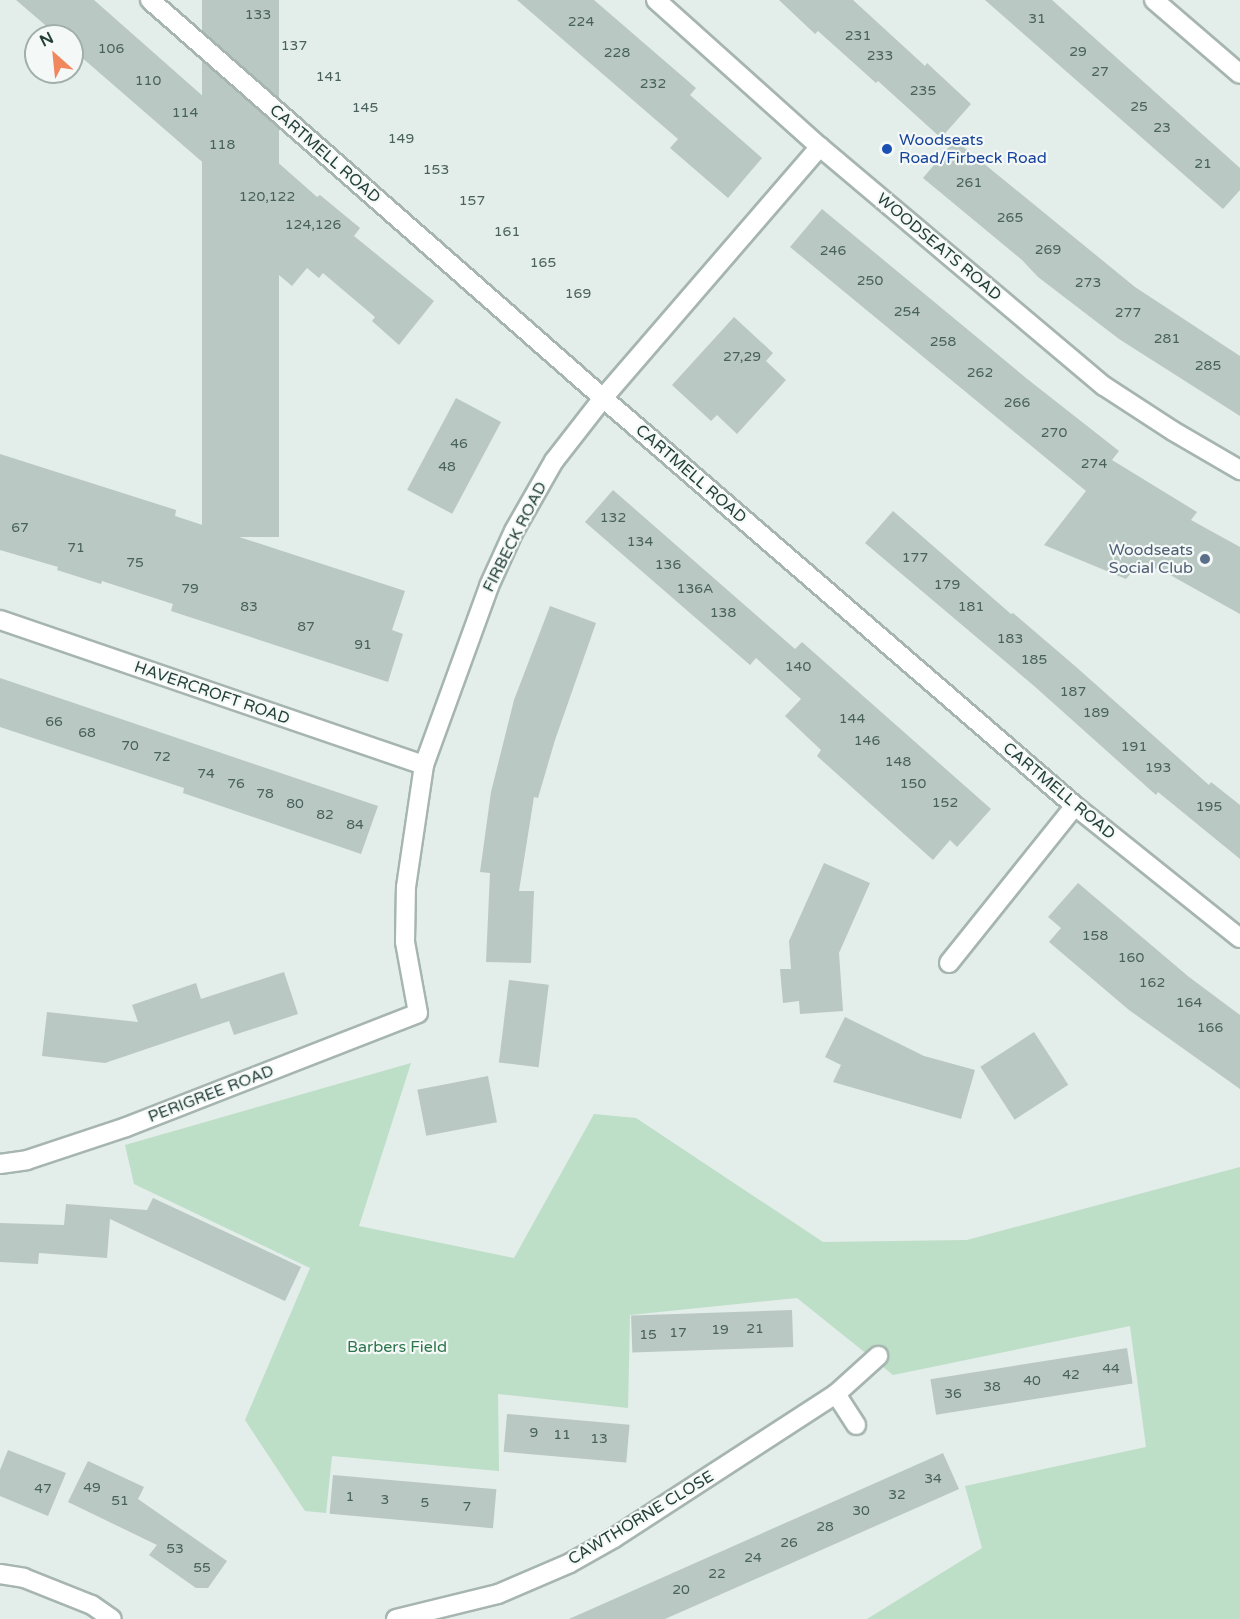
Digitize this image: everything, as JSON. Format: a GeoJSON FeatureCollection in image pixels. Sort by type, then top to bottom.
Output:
{"type":"FeatureCollection","features":[{"type":"Feature","properties":{"kind":"street","name":"CARTMELL ROAD"},"geometry":{"type":"LineString","coordinates":[[150,0],[603,398],[1075,806],[1240,938]]}},
{"type":"Feature","properties":{"kind":"street","name":"WOODSEATS ROAD"},"geometry":{"type":"LineString","coordinates":[[656,0],[820,147],[1104,386],[1173,431],[1240,470]]}},
{"type":"Feature","properties":{"kind":"street"},"geometry":{"type":"LineString","coordinates":[[1154,0],[1240,74]]}},
{"type":"Feature","properties":{"kind":"street","name":"FIRBECK ROAD"},"geometry":{"type":"LineString","coordinates":[[418,1013],[405,942],[406,887],[424,765],[485,596],[514,531],[554,461],[603,398],[820,147]]}},
{"type":"Feature","properties":{"kind":"street","name":"HAVERCROFT ROAD"},"geometry":{"type":"LineString","coordinates":[[0,620],[424,765]]}},
{"type":"Feature","properties":{"kind":"street"},"geometry":{"type":"LineString","coordinates":[[949,963],[1075,806]]}},
{"type":"Feature","properties":{"kind":"street","name":"PERIGREE ROAD"},"geometry":{"type":"LineString","coordinates":[[0,1164],[27,1160],[126,1127],[418,1013]]}},
{"type":"Feature","properties":{"kind":"street","name":"CAWTHORNE CLOSE"},"geometry":{"type":"LineString","coordinates":[[396,1619],[498,1594],[570,1563],[614,1538],[836,1394],[878,1356]]}},
{"type":"Feature","properties":{"kind":"street"},"geometry":{"type":"LineString","coordinates":[[836,1394],[856,1425]]}},
{"type":"Feature","properties":{"kind":"street"},"geometry":{"type":"LineString","coordinates":[[0,1574],[24,1578],[92,1605],[112,1619]]}},
{"type":"Feature","properties":{"kind":"green space","name":"Barbers Field"},"geometry":{"type":"Polygon","coordinates":[[[411,1063],[359,1226],[514,1258],[594,1114],[636,1118],[823,1242],[967,1240],[1240,1167],[1240,1619],[867,1619],[982,1548],[965,1486],[1146,1447],[1130,1326],[893,1375],[797,1298],[630,1315],[628,1408],[498,1394],[499,1471],[332,1456],[326,1513],[305,1511],[245,1420],[310,1268],[134,1184],[125,1145],[411,1063]]]}},
{"type":"Feature","properties":{"kind":"building"},"geometry":{"type":"Polygon","coordinates":[[[16,0],[94,0],[317,197],[320,195],[360,228],[354,236],[434,301],[399,345],[372,321],[375,317],[323,273],[319,278],[307,268],[292,286],[214,220],[231,200],[223,194],[230,186],[84,59],[84,24],[44,24],[16,0]]]}},
{"type":"Feature","properties":{"kind":"building"},"geometry":{"type":"Polygon","coordinates":[[[202,0],[279,0],[279,537],[202,537],[202,0]]]}},
{"type":"Feature","properties":{"kind":"building"},"geometry":{"type":"Polygon","coordinates":[[[517,0],[594,0],[696,88],[690,95],[762,158],[728,198],[670,148],[678,139],[517,0]]]}},
{"type":"Feature","properties":{"kind":"building"},"geometry":{"type":"Polygon","coordinates":[[[779,0],[853,0],[925,66],[927,63],[971,104],[941,138],[818,31],[815,34],[779,0]]]}},
{"type":"Feature","properties":{"kind":"building"},"geometry":{"type":"Polygon","coordinates":[[[985,0],[1052,0],[1240,168],[1240,190],[1223,209],[985,0]]]}},
{"type":"Feature","properties":{"kind":"building"},"geometry":{"type":"Polygon","coordinates":[[[955,140],[1135,287],[1240,356],[1240,416],[1119,339],[1038,277],[1022,260],[923,178],[955,140]]]}},
{"type":"Feature","properties":{"kind":"building"},"geometry":{"type":"Polygon","coordinates":[[[822,209],[1026,378],[1119,451],[1112,460],[1197,512],[1191,520],[1240,547],[1240,614],[1163,571],[1140,563],[1126,579],[1044,545],[1086,491],[790,247],[822,209]]]}},
{"type":"Feature","properties":{"kind":"building"},"geometry":{"type":"Polygon","coordinates":[[[734,317],[773,353],[766,361],[786,380],[737,434],[717,415],[711,421],[672,385],[734,317]]]}},
{"type":"Feature","properties":{"kind":"building"},"geometry":{"type":"Polygon","coordinates":[[[456,398],[501,422],[452,514],[407,490],[456,398]]]}},
{"type":"Feature","properties":{"kind":"building"},"geometry":{"type":"Polygon","coordinates":[[[0,454],[176,510],[175,516],[405,591],[392,630],[403,634],[388,682],[171,611],[173,604],[102,581],[101,584],[57,570],[58,567],[0,550],[0,454]]]}},
{"type":"Feature","properties":{"kind":"building"},"geometry":{"type":"Polygon","coordinates":[[[613,490],[795,649],[802,642],[991,809],[957,847],[950,840],[933,860],[817,756],[821,750],[785,716],[801,699],[756,658],[750,665],[585,522],[613,490]]]}},
{"type":"Feature","properties":{"kind":"building"},"geometry":{"type":"Polygon","coordinates":[[[893,511],[1011,614],[1013,613],[1075,666],[1209,785],[1211,782],[1240,805],[1240,859],[1158,792],[1156,795],[1033,685],[865,543],[893,511]]]}},
{"type":"Feature","properties":{"kind":"building"},"geometry":{"type":"Polygon","coordinates":[[[550,606],[596,623],[555,740],[538,798],[534,797],[519,891],[534,891],[531,963],[486,962],[490,873],[480,872],[491,792],[514,700],[550,606]]]}},
{"type":"Feature","properties":{"kind":"building"},"geometry":{"type":"Polygon","coordinates":[[[0,678],[378,806],[361,854],[183,793],[184,788],[0,727],[0,678]]]}},
{"type":"Feature","properties":{"kind":"building"},"geometry":{"type":"Polygon","coordinates":[[[824,863],[870,883],[839,953],[843,1011],[800,1014],[799,1001],[783,1003],[780,969],[791,969],[789,941],[824,863]]]}},
{"type":"Feature","properties":{"kind":"building"},"geometry":{"type":"Polygon","coordinates":[[[1078,883],[1189,977],[1240,1015],[1240,1089],[1129,1010],[1049,942],[1061,928],[1048,917],[1078,883]]]}},
{"type":"Feature","properties":{"kind":"building"},"geometry":{"type":"Polygon","coordinates":[[[284,972],[298,1014],[234,1035],[229,1021],[105,1063],[42,1056],[47,1012],[138,1022],[132,1005],[196,983],[201,999],[284,972]]]}},
{"type":"Feature","properties":{"kind":"building"},"geometry":{"type":"Polygon","coordinates":[[[509,980],[549,985],[539,1067],[499,1062],[509,980]]]}},
{"type":"Feature","properties":{"kind":"building"},"geometry":{"type":"Polygon","coordinates":[[[845,1017],[924,1056],[975,1070],[961,1119],[833,1082],[841,1065],[825,1057],[845,1017]]]}},
{"type":"Feature","properties":{"kind":"building"},"geometry":{"type":"Polygon","coordinates":[[[1034,1032],[1068,1085],[1015,1120],[980,1067],[1034,1032]]]}},
{"type":"Feature","properties":{"kind":"building"},"geometry":{"type":"Polygon","coordinates":[[[488,1076],[497,1122],[426,1136],[417,1090],[488,1076]]]}},
{"type":"Feature","properties":{"kind":"building"},"geometry":{"type":"Polygon","coordinates":[[[153,1198],[301,1267],[285,1301],[110,1219],[107,1258],[39,1253],[38,1264],[0,1262],[0,1223],[64,1225],[66,1204],[147,1210],[153,1198]]]}},
{"type":"Feature","properties":{"kind":"building"},"geometry":{"type":"Polygon","coordinates":[[[792,1310],[793,1347],[632,1353],[631,1316],[792,1310]]]}},
{"type":"Feature","properties":{"kind":"building"},"geometry":{"type":"Polygon","coordinates":[[[1127,1348],[1133,1384],[936,1415],[930,1379],[1127,1348]]]}},
{"type":"Feature","properties":{"kind":"building"},"geometry":{"type":"Polygon","coordinates":[[[507,1414],[630,1425],[626,1463],[504,1452],[507,1414]]]}},
{"type":"Feature","properties":{"kind":"building"},"geometry":{"type":"Polygon","coordinates":[[[8,1450],[66,1473],[48,1516],[0,1496],[0,1470],[8,1450]]]}},
{"type":"Feature","properties":{"kind":"building"},"geometry":{"type":"Polygon","coordinates":[[[943,1453],[959,1489],[923,1505],[665,1619],[569,1619],[943,1453]]]}},
{"type":"Feature","properties":{"kind":"building"},"geometry":{"type":"Polygon","coordinates":[[[88,1461],[144,1487],[138,1499],[227,1561],[208,1588],[196,1588],[149,1555],[157,1545],[68,1502],[88,1461]]]}},
{"type":"Feature","properties":{"kind":"building"},"geometry":{"type":"Polygon","coordinates":[[[333,1475],[496,1489],[493,1528],[330,1514],[333,1475]]]}},
{"type":"Feature","properties":{"kind":"place","name":"Woodseats Road/Firbeck Road"},"geometry":{"type":"Point","coordinates":[887,149]}},
{"type":"Feature","properties":{"kind":"place","name":"Woodseats Social Club"},"geometry":{"type":"Point","coordinates":[1205,559]}}]}
